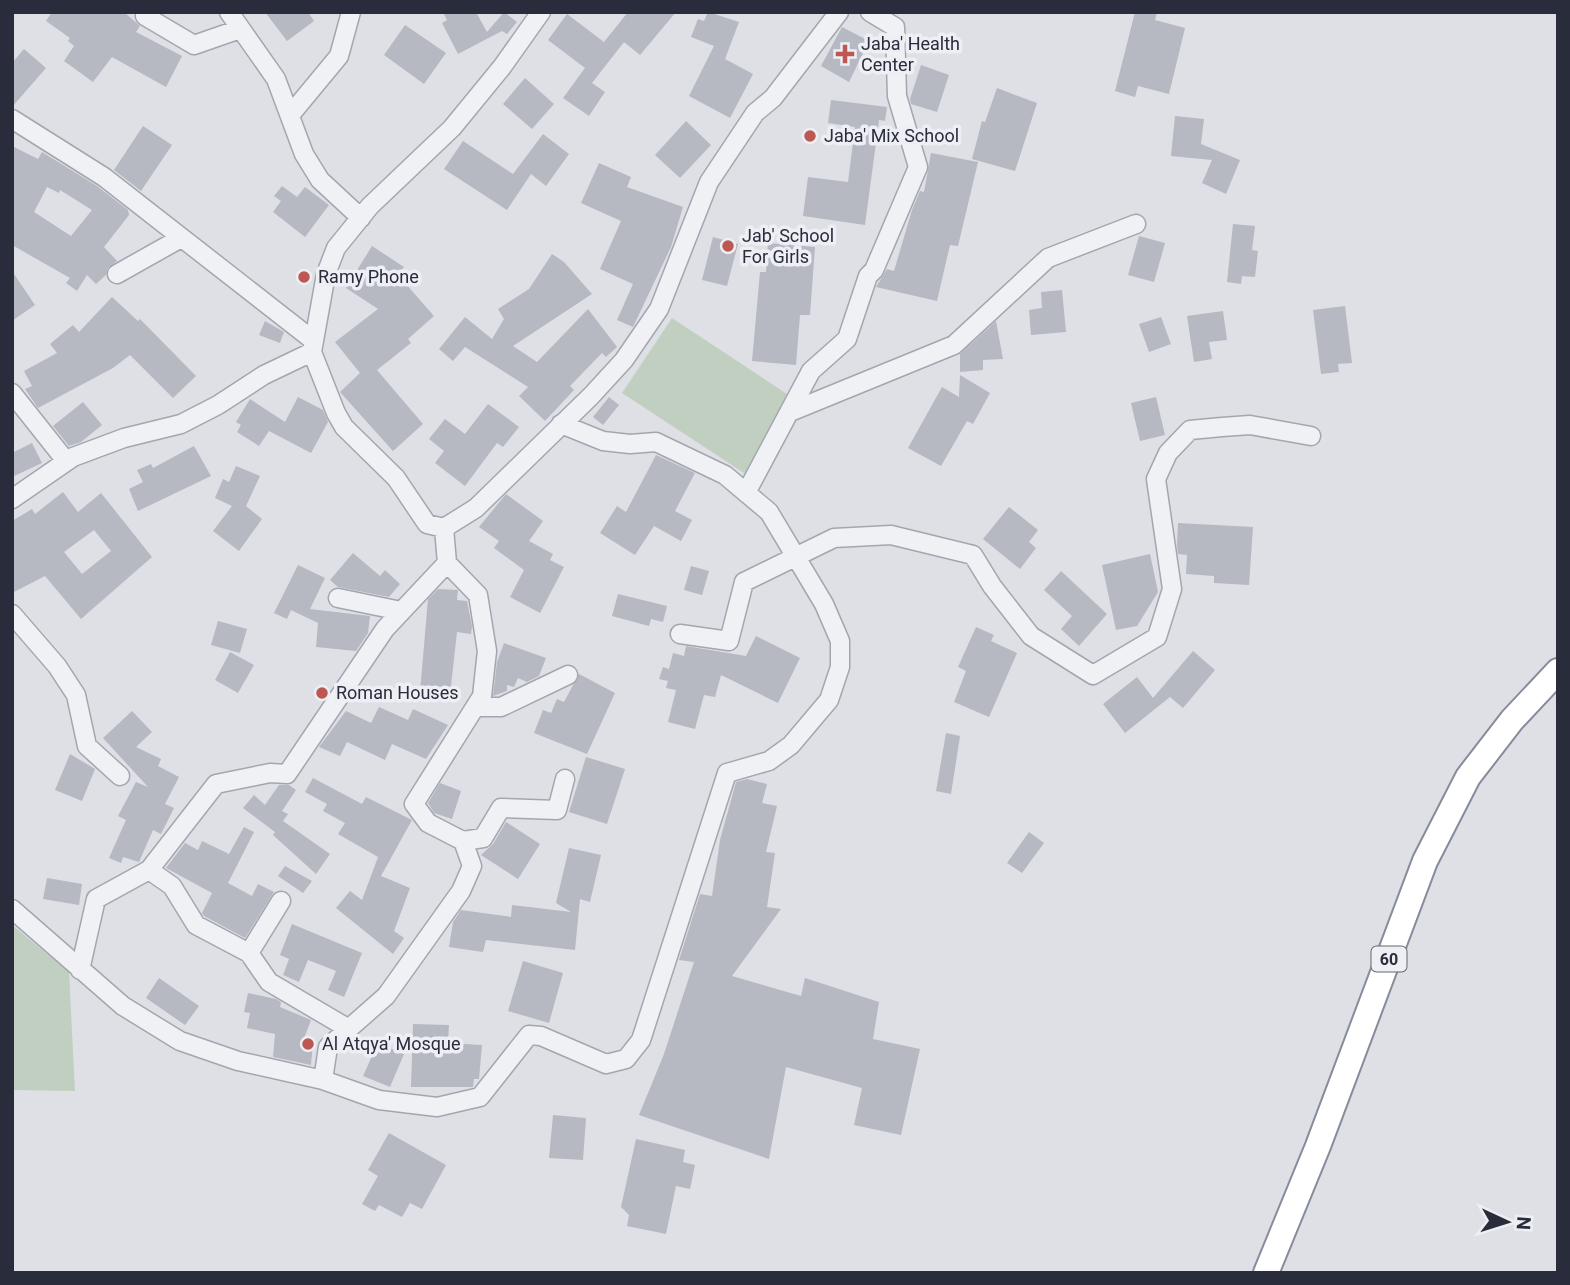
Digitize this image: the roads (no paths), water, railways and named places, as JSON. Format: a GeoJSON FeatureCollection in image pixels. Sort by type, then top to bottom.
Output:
{"type":"FeatureCollection","features":[{"type":"Feature","properties":{"kind":"highway","name":"60"},"geometry":{"type":"LineString","coordinates":[[1266,1273],[1318,1146],[1425,861],[1468,777],[1512,720],[1558,671]]}},
{"type":"Feature","properties":{"kind":"street"},"geometry":{"type":"LineString","coordinates":[[229,12],[276,79],[304,154],[320,180],[361,218]]}},
{"type":"Feature","properties":{"kind":"street"},"geometry":{"type":"LineString","coordinates":[[291,114],[339,56],[351,12]]}},
{"type":"Feature","properties":{"kind":"street"},"geometry":{"type":"LineString","coordinates":[[12,499],[66,461],[124,438],[181,424],[218,405],[313,346],[326,274],[336,248],[397,178],[452,128],[502,67],[541,12]]}},
{"type":"Feature","properties":{"kind":"street"},"geometry":{"type":"LineString","coordinates":[[12,119],[104,177],[313,346],[344,427],[396,478],[427,524],[444,528],[476,508],[624,360],[659,309],[709,181],[755,113],[773,98],[839,12]]}},
{"type":"Feature","properties":{"kind":"street"},"geometry":{"type":"LineString","coordinates":[[746,493],[811,371],[847,339],[868,276],[874,270],[918,167],[897,96],[895,27],[870,12]]}},
{"type":"Feature","properties":{"kind":"street"},"geometry":{"type":"LineString","coordinates":[[145,16],[194,45],[240,29]]}},
{"type":"Feature","properties":{"kind":"street"},"geometry":{"type":"LineString","coordinates":[[790,412],[954,345],[1048,258],[1136,224]]}},
{"type":"Feature","properties":{"kind":"street"},"geometry":{"type":"LineString","coordinates":[[117,274],[181,238]]}},
{"type":"Feature","properties":{"kind":"street"},"geometry":{"type":"LineString","coordinates":[[12,393],[66,461]]}},
{"type":"Feature","properties":{"kind":"street"},"geometry":{"type":"LineString","coordinates":[[12,909],[123,1006],[180,1041],[238,1061],[323,1080],[379,1100],[437,1107],[480,1097],[529,1035],[541,1036],[606,1064],[626,1059],[641,1040],[727,773],[769,761],[791,745],[829,700],[840,667],[840,640],[799,557],[769,512],[725,475],[656,442],[603,442],[561,424]]}},
{"type":"Feature","properties":{"kind":"street"},"geometry":{"type":"LineString","coordinates":[[680,634],[729,641],[744,582],[834,538],[891,535],[973,555],[992,586],[1031,636],[1093,675],[1157,636],[1172,589],[1156,479],[1168,453],[1190,430],[1222,426],[1250,425],[1311,436]]}},
{"type":"Feature","properties":{"kind":"street"},"geometry":{"type":"LineString","coordinates":[[444,528],[447,563],[478,595],[487,651],[482,696],[414,804],[428,823],[463,841],[483,838],[501,807],[556,810],[565,779]]}},
{"type":"Feature","properties":{"kind":"street"},"geometry":{"type":"LineString","coordinates":[[80,970],[96,899],[149,870],[216,784],[270,773],[287,774],[385,629],[447,563]]}},
{"type":"Feature","properties":{"kind":"street"},"geometry":{"type":"LineString","coordinates":[[338,598],[401,611]]}},
{"type":"Feature","properties":{"kind":"street"},"geometry":{"type":"LineString","coordinates":[[12,614],[57,666],[76,695],[87,746],[120,776]]}},
{"type":"Feature","properties":{"kind":"street"},"geometry":{"type":"LineString","coordinates":[[475,707],[501,707],[568,675]]}},
{"type":"Feature","properties":{"kind":"street"},"geometry":{"type":"LineString","coordinates":[[323,1080],[328,1047],[386,996],[461,891],[472,866],[463,841]]}},
{"type":"Feature","properties":{"kind":"street"},"geometry":{"type":"LineString","coordinates":[[149,870],[172,886],[196,925],[248,953],[269,982],[349,1029]]}},
{"type":"Feature","properties":{"kind":"street"},"geometry":{"type":"LineString","coordinates":[[248,953],[281,901]]}},
{"type":"Feature","properties":{"kind":"place","name":"Jaba' Health Center"},"geometry":{"type":"Point","coordinates":[845,54]}},
{"type":"Feature","properties":{"kind":"place","name":"Jaba' Mix School"},"geometry":{"type":"Point","coordinates":[810,136]}},
{"type":"Feature","properties":{"kind":"place","name":"Jab' School For Girls"},"geometry":{"type":"Point","coordinates":[728,246]}},
{"type":"Feature","properties":{"kind":"place","name":"Ramy Phone"},"geometry":{"type":"Point","coordinates":[304,277]}},
{"type":"Feature","properties":{"kind":"place","name":"Roman Houses"},"geometry":{"type":"Point","coordinates":[322,693]}},
{"type":"Feature","properties":{"kind":"place","name":"Al Atqya' Mosque"},"geometry":{"type":"Point","coordinates":[308,1044]}}]}
